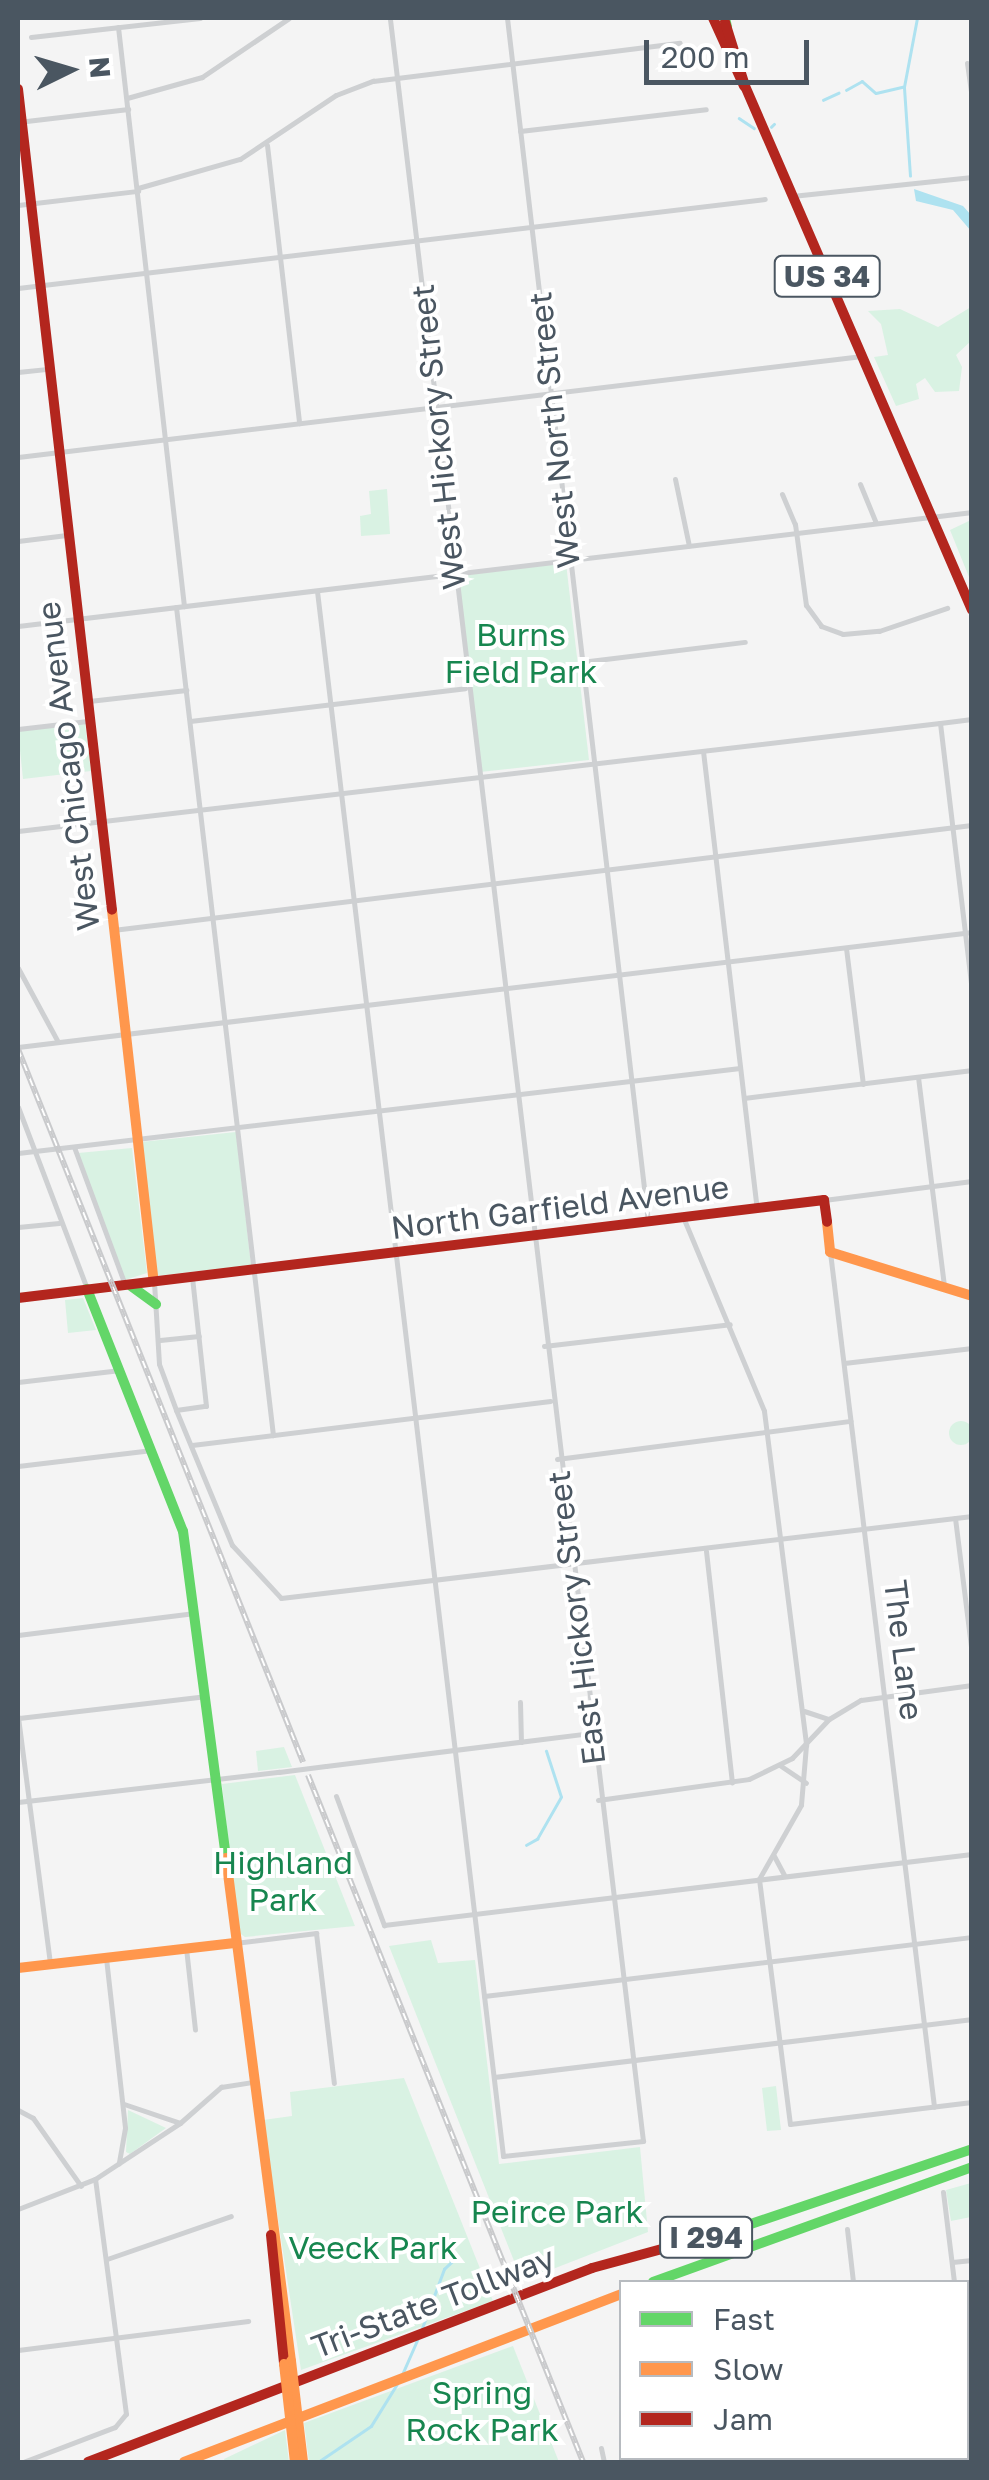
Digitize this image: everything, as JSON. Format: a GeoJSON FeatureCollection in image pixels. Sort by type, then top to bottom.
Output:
{"type":"FeatureCollection","features":[{"type":"Feature","properties":{"kind":"main road","name":"US 34"},"geometry":{"type":"LineString","coordinates":[[713,18],[972,610]]}},
{"type":"Feature","properties":{"kind":"main road","name":"US 34"},"geometry":{"type":"LineString","coordinates":[[725,21],[745,86]]}},
{"type":"Feature","properties":{"kind":"main road","name":"West Chicago Avenue"},"geometry":{"type":"LineString","coordinates":[[18,89],[24,204],[39,286],[154,1282]]}},
{"type":"Feature","properties":{"kind":"main road","name":"North Garfield Avenue"},"geometry":{"type":"LineString","coordinates":[[18,1298],[824,1200]]}},
{"type":"Feature","properties":{"kind":"main road","name":"The Lane"},"geometry":{"type":"LineString","coordinates":[[824,1200],[830,1252]]}},
{"type":"Feature","properties":{"kind":"main road"},"geometry":{"type":"LineString","coordinates":[[830,1252],[972,1296]]}},
{"type":"Feature","properties":{"kind":"main road"},"geometry":{"type":"LineString","coordinates":[[124,1285],[144,1290],[156,1304]]}},
{"type":"Feature","properties":{"kind":"main road"},"geometry":{"type":"LineString","coordinates":[[87,1290],[184,1530],[272,2234],[296,2462]]}},
{"type":"Feature","properties":{"kind":"main road"},"geometry":{"type":"LineString","coordinates":[[18,1968],[236,1943]]}},
{"type":"Feature","properties":{"kind":"main road","name":"Tri-State Tollway"},"geometry":{"type":"LineString","coordinates":[[88,2462],[628,2256],[722,2234],[972,2149]]}},
{"type":"Feature","properties":{"kind":"main road","name":"I 294"},"geometry":{"type":"LineString","coordinates":[[659,2280],[972,2168]]}},
{"type":"Feature","properties":{"kind":"main road","name":"Tri-State Tollway"},"geometry":{"type":"LineString","coordinates":[[184,2462],[619,2295]]}},
{"type":"Feature","properties":{"kind":"main road"},"geometry":{"type":"LineString","coordinates":[[287,2363],[303,2462]]}},
{"type":"Feature","properties":{"kind":"street"},"geometry":{"type":"LineString","coordinates":[[31,36],[200,18]]}},
{"type":"Feature","properties":{"kind":"street"},"geometry":{"type":"LineString","coordinates":[[270,18],[276,24]]}},
{"type":"Feature","properties":{"kind":"street"},"geometry":{"type":"LineString","coordinates":[[127,98],[202,77],[289,18]]}},
{"type":"Feature","properties":{"kind":"street","name":"West Hickory Street"},"geometry":{"type":"LineString","coordinates":[[390,18],[514,1095]]}},
{"type":"Feature","properties":{"kind":"street","name":"West North Street"},"geometry":{"type":"LineString","coordinates":[[507,18],[648,1222]]}},
{"type":"Feature","properties":{"kind":"street"},"geometry":{"type":"LineString","coordinates":[[118,27],[166,439],[186,690],[274,1435]]}},
{"type":"Feature","properties":{"kind":"street"},"geometry":{"type":"LineString","coordinates":[[24,204],[138,189],[200,174],[267,145],[336,95],[397,77],[680,44]]}},
{"type":"Feature","properties":{"kind":"street"},"geometry":{"type":"LineString","coordinates":[[967,63],[972,100]]}},
{"type":"Feature","properties":{"kind":"street"},"geometry":{"type":"LineString","coordinates":[[19,122],[128,109]]}},
{"type":"Feature","properties":{"kind":"street"},"geometry":{"type":"LineString","coordinates":[[520,131],[706,109]]}},
{"type":"Feature","properties":{"kind":"street"},"geometry":{"type":"LineString","coordinates":[[267,145],[299,424]]}},
{"type":"Feature","properties":{"kind":"street"},"geometry":{"type":"LineString","coordinates":[[792,196],[972,177]]}},
{"type":"Feature","properties":{"kind":"street"},"geometry":{"type":"LineString","coordinates":[[18,288],[765,198]]}},
{"type":"Feature","properties":{"kind":"street"},"geometry":{"type":"LineString","coordinates":[[18,457],[862,356]]}},
{"type":"Feature","properties":{"kind":"street"},"geometry":{"type":"LineString","coordinates":[[18,372],[48,369]]}},
{"type":"Feature","properties":{"kind":"street"},"geometry":{"type":"LineString","coordinates":[[676,479],[689,546]]}},
{"type":"Feature","properties":{"kind":"street"},"geometry":{"type":"LineString","coordinates":[[860,484],[876,523]]}},
{"type":"Feature","properties":{"kind":"street"},"geometry":{"type":"LineString","coordinates":[[782,494],[796,532],[806,605],[826,630],[879,631],[947,608]]}},
{"type":"Feature","properties":{"kind":"street"},"geometry":{"type":"LineString","coordinates":[[18,626],[972,512]]}},
{"type":"Feature","properties":{"kind":"street"},"geometry":{"type":"LineString","coordinates":[[18,541],[67,536]]}},
{"type":"Feature","properties":{"kind":"street"},"geometry":{"type":"LineString","coordinates":[[317,592],[494,2077],[972,2019]]}},
{"type":"Feature","properties":{"kind":"street"},"geometry":{"type":"LineString","coordinates":[[580,662],[744,642]]}},
{"type":"Feature","properties":{"kind":"street"},"geometry":{"type":"LineString","coordinates":[[190,720],[465,688]]}},
{"type":"Feature","properties":{"kind":"street"},"geometry":{"type":"LineString","coordinates":[[86,702],[186,690]]}},
{"type":"Feature","properties":{"kind":"street"},"geometry":{"type":"LineString","coordinates":[[18,831],[972,719]]}},
{"type":"Feature","properties":{"kind":"street"},"geometry":{"type":"LineString","coordinates":[[18,729],[88,720]]}},
{"type":"Feature","properties":{"kind":"street"},"geometry":{"type":"LineString","coordinates":[[940,723],[972,990]]}},
{"type":"Feature","properties":{"kind":"street"},"geometry":{"type":"LineString","coordinates":[[703,751],[757,1208]]}},
{"type":"Feature","properties":{"kind":"street"},"geometry":{"type":"LineString","coordinates":[[112,930],[972,825]]}},
{"type":"Feature","properties":{"kind":"street"},"geometry":{"type":"LineString","coordinates":[[18,1047],[968,932]]}},
{"type":"Feature","properties":{"kind":"street"},"geometry":{"type":"LineString","coordinates":[[846,948],[863,1084]]}},
{"type":"Feature","properties":{"kind":"street"},"geometry":{"type":"LineString","coordinates":[[18,968],[58,1042]]}},
{"type":"Feature","properties":{"kind":"street"},"geometry":{"type":"LineString","coordinates":[[18,1153],[740,1068]]}},
{"type":"Feature","properties":{"kind":"street"},"geometry":{"type":"LineString","coordinates":[[744,1098],[972,1070]]}},
{"type":"Feature","properties":{"kind":"street"},"geometry":{"type":"LineString","coordinates":[[918,1077],[944,1288]]}},
{"type":"Feature","properties":{"kind":"street","name":"East Hickory Street"},"geometry":{"type":"LineString","coordinates":[[494,2077],[503,2156],[643,2141],[514,1095]]}},
{"type":"Feature","properties":{"kind":"street"},"geometry":{"type":"LineString","coordinates":[[18,1107],[87,1290]]}},
{"type":"Feature","properties":{"kind":"street"},"geometry":{"type":"LineString","coordinates":[[74,1146],[124,1285]]}},
{"type":"Feature","properties":{"kind":"street","name":"North Garfield Avenue"},"geometry":{"type":"LineString","coordinates":[[824,1200],[972,1181]]}},
{"type":"Feature","properties":{"kind":"street"},"geometry":{"type":"LineString","coordinates":[[683,1217],[731,1324],[767,1432],[802,1710],[806,1782],[774,1856],[758,1879],[790,2124],[972,2102]]}},
{"type":"Feature","properties":{"kind":"street"},"geometry":{"type":"LineString","coordinates":[[18,1227],[59,1223]]}},
{"type":"Feature","properties":{"kind":"street","name":"The Lane"},"geometry":{"type":"LineString","coordinates":[[830,1252],[934,2106]]}},
{"type":"Feature","properties":{"kind":"street"},"geometry":{"type":"LineString","coordinates":[[176,1410],[206,1406],[192,1278]]}},
{"type":"Feature","properties":{"kind":"street"},"geometry":{"type":"LineString","coordinates":[[154,1282],[160,1370],[232,1545],[271,1591],[286,1600],[972,1516]]}},
{"type":"Feature","properties":{"kind":"street"},"geometry":{"type":"LineString","coordinates":[[544,1346],[731,1324]]}},
{"type":"Feature","properties":{"kind":"street"},"geometry":{"type":"LineString","coordinates":[[160,1340],[199,1336]]}},
{"type":"Feature","properties":{"kind":"street"},"geometry":{"type":"LineString","coordinates":[[844,1363],[972,1348]]}},
{"type":"Feature","properties":{"kind":"street"},"geometry":{"type":"LineString","coordinates":[[18,1382],[120,1370]]}},
{"type":"Feature","properties":{"kind":"street"},"geometry":{"type":"LineString","coordinates":[[192,1445],[550,1402]]}},
{"type":"Feature","properties":{"kind":"street"},"geometry":{"type":"LineString","coordinates":[[557,1459],[850,1421]]}},
{"type":"Feature","properties":{"kind":"street"},"geometry":{"type":"LineString","coordinates":[[18,1466],[152,1450]]}},
{"type":"Feature","properties":{"kind":"street"},"geometry":{"type":"LineString","coordinates":[[955,1518],[972,1655]]}},
{"type":"Feature","properties":{"kind":"street"},"geometry":{"type":"LineString","coordinates":[[706,1550],[732,1783]]}},
{"type":"Feature","properties":{"kind":"street"},"geometry":{"type":"LineString","coordinates":[[18,1634],[194,1613]]}},
{"type":"Feature","properties":{"kind":"street"},"geometry":{"type":"LineString","coordinates":[[598,1800],[732,1783],[781,1766],[829,1720],[884,1694],[972,1685]]}},
{"type":"Feature","properties":{"kind":"street"},"geometry":{"type":"LineString","coordinates":[[50,1964],[18,1718],[205,1696]]}},
{"type":"Feature","properties":{"kind":"street"},"geometry":{"type":"LineString","coordinates":[[520,1702],[520,1742]]}},
{"type":"Feature","properties":{"kind":"street"},"geometry":{"type":"LineString","coordinates":[[802,1710],[829,1720]]}},
{"type":"Feature","properties":{"kind":"street"},"geometry":{"type":"LineString","coordinates":[[18,1802],[590,1733]]}},
{"type":"Feature","properties":{"kind":"street"},"geometry":{"type":"LineString","coordinates":[[781,1766],[806,1782]]}},
{"type":"Feature","properties":{"kind":"street"},"geometry":{"type":"LineString","coordinates":[[336,1796],[384,1925],[972,1854]]}},
{"type":"Feature","properties":{"kind":"street"},"geometry":{"type":"LineString","coordinates":[[774,1856],[785,1876]]}},
{"type":"Feature","properties":{"kind":"street"},"geometry":{"type":"LineString","coordinates":[[236,1943],[316,1932],[334,2083]]}},
{"type":"Feature","properties":{"kind":"street"},"geometry":{"type":"LineString","coordinates":[[484,1996],[972,1936]]}},
{"type":"Feature","properties":{"kind":"street"},"geometry":{"type":"LineString","coordinates":[[186,1948],[195,2030]]}},
{"type":"Feature","properties":{"kind":"street"},"geometry":{"type":"LineString","coordinates":[[106,1958],[122,2104],[119,2163]]}},
{"type":"Feature","properties":{"kind":"street"},"geometry":{"type":"LineString","coordinates":[[18,2209],[95,2179],[180,2124],[221,2088],[252,2082]]}},
{"type":"Feature","properties":{"kind":"street"},"geometry":{"type":"LineString","coordinates":[[122,2104],[180,2124]]}},
{"type":"Feature","properties":{"kind":"street"},"geometry":{"type":"LineString","coordinates":[[18,2110],[33,2118],[81,2186]]}},
{"type":"Feature","properties":{"kind":"street"},"geometry":{"type":"LineString","coordinates":[[23,2462],[115,2427],[126,2414],[95,2179]]}},
{"type":"Feature","properties":{"kind":"street"},"geometry":{"type":"LineString","coordinates":[[943,2192],[954,2280]]}},
{"type":"Feature","properties":{"kind":"street"},"geometry":{"type":"LineString","coordinates":[[107,2259],[231,2216]]}},
{"type":"Feature","properties":{"kind":"street"},"geometry":{"type":"LineString","coordinates":[[847,2229],[853,2280]]}},
{"type":"Feature","properties":{"kind":"street"},"geometry":{"type":"LineString","coordinates":[[952,2262],[972,2260]]}},
{"type":"Feature","properties":{"kind":"street"},"geometry":{"type":"LineString","coordinates":[[18,2350],[248,2321]]}},
{"type":"Feature","properties":{"kind":"street"},"geometry":{"type":"LineString","coordinates":[[601,2448],[604,2462]]}},
{"type":"Feature","properties":{"kind":"green space"},"geometry":{"type":"Polygon","coordinates":[[[971,307],[971,341],[956,355],[962,367],[959,391],[935,392],[925,378],[916,384],[919,399],[896,406],[874,357],[888,355],[881,324],[868,311],[900,309],[938,327],[971,307]]]}},
{"type":"Feature","properties":{"kind":"green space"},"geometry":{"type":"Polygon","coordinates":[[[387,489],[390,534],[361,536],[360,516],[371,514],[369,491],[387,489]]]}},
{"type":"Feature","properties":{"kind":"green space"},"geometry":{"type":"Polygon","coordinates":[[[971,520],[969,558],[971,582],[950,530],[971,520]]]}},
{"type":"Feature","properties":{"kind":"green space","name":"Burns Field Park"},"geometry":{"type":"Polygon","coordinates":[[[566,563],[589,760],[480,772],[457,576],[566,563]]]}},
{"type":"Feature","properties":{"kind":"green space"},"geometry":{"type":"Polygon","coordinates":[[[85,724],[91,771],[23,779],[18,731],[85,724]]]}},
{"type":"Feature","properties":{"kind":"green space"},"geometry":{"type":"Polygon","coordinates":[[[236,1132],[251,1265],[156,1276],[141,1142],[236,1132]]]}},
{"type":"Feature","properties":{"kind":"green space"},"geometry":{"type":"Polygon","coordinates":[[[132,1148],[147,1273],[125,1280],[78,1153],[132,1148]]]}},
{"type":"Feature","properties":{"kind":"green space"},"geometry":{"type":"Polygon","coordinates":[[[83,1298],[96,1330],[68,1333],[65,1300],[83,1298]]]}},
{"type":"Feature","properties":{"kind":"green space"},"geometry":{"type":"Polygon","coordinates":[[[961,1421],[970,1424],[970,1442],[961,1445],[952,1442],[949,1433],[952,1424],[961,1421]]]}},
{"type":"Feature","properties":{"kind":"green space"},"geometry":{"type":"Polygon","coordinates":[[[284,1747],[292,1767],[258,1771],[256,1751],[284,1747]]]}},
{"type":"Feature","properties":{"kind":"green space","name":"Highland Park"},"geometry":{"type":"Polygon","coordinates":[[[295,1775],[355,1926],[245,1937],[238,1932],[222,1784],[295,1775]]]}},
{"type":"Feature","properties":{"kind":"green space","name":"Peirce Park"},"geometry":{"type":"Polygon","coordinates":[[[431,1940],[438,1963],[475,1960],[499,2164],[640,2147],[648,2232],[522,2281],[389,1946],[431,1940]]]}},
{"type":"Feature","properties":{"kind":"green space","name":"Veeck Park"},"geometry":{"type":"Polygon","coordinates":[[[404,2078],[493,2301],[301,2370],[263,2120],[292,2116],[290,2092],[404,2078]]]}},
{"type":"Feature","properties":{"kind":"green space"},"geometry":{"type":"Polygon","coordinates":[[[776,2086],[781,2130],[767,2131],[762,2088],[776,2086]]]}},
{"type":"Feature","properties":{"kind":"green space"},"geometry":{"type":"Polygon","coordinates":[[[128,2110],[166,2128],[130,2154],[126,2152],[128,2110]]]}},
{"type":"Feature","properties":{"kind":"green space"},"geometry":{"type":"Polygon","coordinates":[[[971,2183],[971,2217],[951,2221],[946,2190],[971,2183]]]}},
{"type":"Feature","properties":{"kind":"green space","name":"Spring Rock Park"},"geometry":{"type":"Polygon","coordinates":[[[513,2346],[559,2462],[309,2462],[304,2423],[513,2346]]]}},
{"type":"Feature","properties":{"kind":"green space"},"geometry":{"type":"Polygon","coordinates":[[[285,2430],[289,2462],[225,2462],[224,2459],[285,2430]]]}},
{"type":"Feature","properties":{"kind":"water"},"geometry":{"type":"Polygon","coordinates":[[[914,189],[963,206],[971,215],[971,231],[953,210],[916,201],[914,189]]]}},
{"type":"Feature","properties":{"kind":"waterway"},"geometry":{"type":"LineString","coordinates":[[910,176],[904,87],[917,18]]}},
{"type":"Feature","properties":{"kind":"waterway"},"geometry":{"type":"LineString","coordinates":[[846,90],[862,81],[876,93],[902,87]]}},
{"type":"Feature","properties":{"kind":"waterway"},"geometry":{"type":"LineString","coordinates":[[823,100],[838,93]]}},
{"type":"Feature","properties":{"kind":"waterway"},"geometry":{"type":"LineString","coordinates":[[739,118],[754,128]]}},
{"type":"Feature","properties":{"kind":"waterway"},"geometry":{"type":"LineString","coordinates":[[771,127],[774,124]]}},
{"type":"Feature","properties":{"kind":"waterway"},"geometry":{"type":"LineString","coordinates":[[526,1845],[537,1839],[561,1797],[546,1751]]}},
{"type":"Feature","properties":{"kind":"waterway"},"geometry":{"type":"LineString","coordinates":[[421,2331],[444,2269],[456,2258]]}},
{"type":"Feature","properties":{"kind":"waterway"},"geometry":{"type":"LineString","coordinates":[[401,2377],[418,2338]]}},
{"type":"Feature","properties":{"kind":"waterway"},"geometry":{"type":"LineString","coordinates":[[318,2462],[371,2426],[397,2384]]}},
{"type":"Feature","properties":{"kind":"railway"},"geometry":{"type":"LineString","coordinates":[[18,1049],[303,1762]]}},
{"type":"Feature","properties":{"kind":"railway"},"geometry":{"type":"LineString","coordinates":[[308,1775],[583,2462]]}},
{"type":"Feature","properties":{"kind":"traffic: fast"},"geometry":{"type":"LineString","coordinates":[[725,18],[727,27]]}},
{"type":"Feature","properties":{"kind":"traffic: fast"},"geometry":{"type":"LineString","coordinates":[[131,1286],[156,1304]]}},
{"type":"Feature","properties":{"kind":"traffic: fast"},"geometry":{"type":"LineString","coordinates":[[87,1289],[183,1531],[226,1858]]}},
{"type":"Feature","properties":{"kind":"traffic: fast"},"geometry":{"type":"LineString","coordinates":[[739,2228],[972,2149]]}},
{"type":"Feature","properties":{"kind":"traffic: fast"},"geometry":{"type":"LineString","coordinates":[[659,2280],[972,2167]]}},
{"type":"Feature","properties":{"kind":"traffic: slow"},"geometry":{"type":"LineString","coordinates":[[112,910],[154,1282]]}},
{"type":"Feature","properties":{"kind":"traffic: slow"},"geometry":{"type":"LineString","coordinates":[[827,1222],[830,1252],[972,1296]]}},
{"type":"Feature","properties":{"kind":"traffic: slow"},"geometry":{"type":"LineString","coordinates":[[226,1858],[291,2361]]}},
{"type":"Feature","properties":{"kind":"traffic: slow"},"geometry":{"type":"LineString","coordinates":[[18,1968],[235,1943]]}},
{"type":"Feature","properties":{"kind":"traffic: slow"},"geometry":{"type":"LineString","coordinates":[[184,2462],[619,2295]]}},
{"type":"Feature","properties":{"kind":"traffic: slow"},"geometry":{"type":"LineString","coordinates":[[291,2361],[303,2462]]}},
{"type":"Feature","properties":{"kind":"traffic: slow"},"geometry":{"type":"LineString","coordinates":[[284,2364],[295,2462]]}},
{"type":"Feature","properties":{"kind":"traffic: jam"},"geometry":{"type":"LineString","coordinates":[[713,18],[744,86]]}},
{"type":"Feature","properties":{"kind":"traffic: jam"},"geometry":{"type":"LineString","coordinates":[[725,22],[745,86],[972,610]]}},
{"type":"Feature","properties":{"kind":"traffic: jam"},"geometry":{"type":"LineString","coordinates":[[18,89],[112,910]]}},
{"type":"Feature","properties":{"kind":"traffic: jam"},"geometry":{"type":"LineString","coordinates":[[18,1298],[824,1200],[827,1222]]}},
{"type":"Feature","properties":{"kind":"traffic: jam"},"geometry":{"type":"LineString","coordinates":[[88,2462],[592,2268],[739,2228]]}},
{"type":"Feature","properties":{"kind":"traffic: jam"},"geometry":{"type":"LineString","coordinates":[[271,2235],[284,2364]]}}]}
